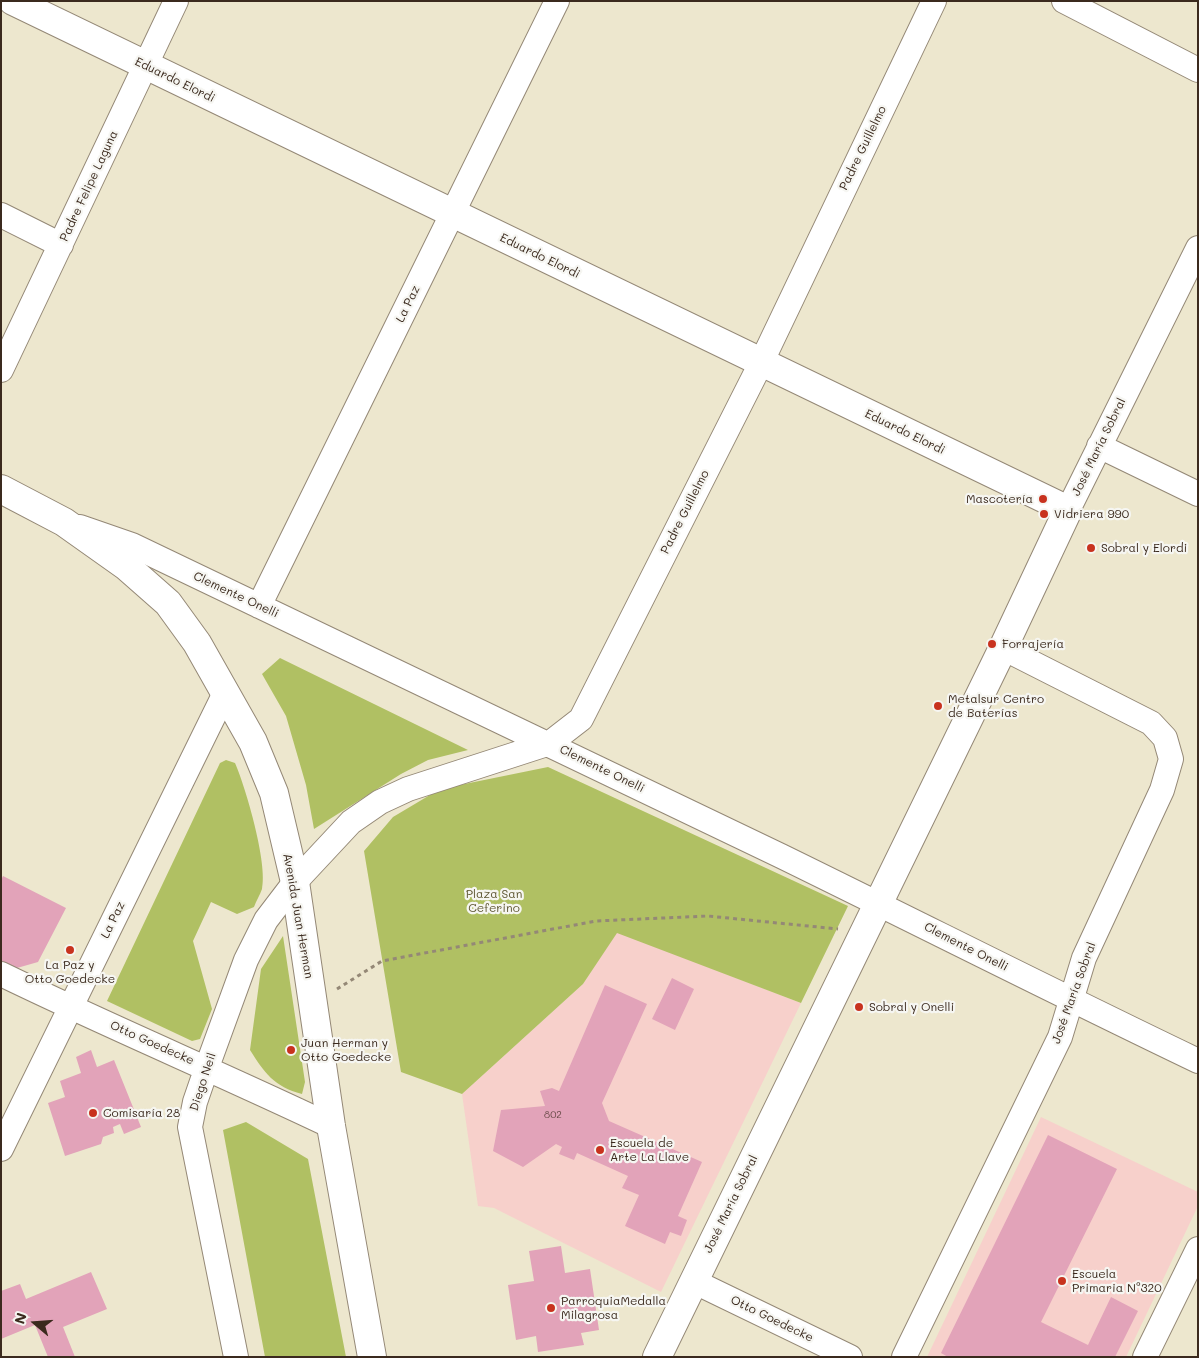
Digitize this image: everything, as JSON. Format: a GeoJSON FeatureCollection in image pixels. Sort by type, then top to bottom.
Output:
{"type":"FeatureCollection","features":[{"type":"Feature","properties":{"kind":"main road","name":"Eduardo Elordi"},"geometry":{"type":"LineString","coordinates":[[13,1],[1068,510]]}},
{"type":"Feature","properties":{"kind":"main road","name":"Clemente Onelli"},"geometry":{"type":"LineString","coordinates":[[1,489],[64,522]]}},
{"type":"Feature","properties":{"kind":"main road","name":"José María Sobral"},"geometry":{"type":"LineString","coordinates":[[657,1357],[1003,648],[1068,510]]}},
{"type":"Feature","properties":{"kind":"main road","name":"Avenida Juan Herman"},"geometry":{"type":"LineString","coordinates":[[64,522],[126,566],[168,603],[198,642],[226,691],[253,742],[274,793],[295,882],[331,1126],[372,1357]]}},
{"type":"Feature","properties":{"kind":"street","name":"Padre Felipe Laguna"},"geometry":{"type":"LineString","coordinates":[[1,370],[176,1]]}},
{"type":"Feature","properties":{"kind":"street","name":"La Paz"},"geometry":{"type":"LineString","coordinates":[[259,606],[556,1]]}},
{"type":"Feature","properties":{"kind":"street","name":"Padre Guillelmo"},"geometry":{"type":"LineString","coordinates":[[295,882],[351,822],[380,802],[408,789],[550,744],[581,719],[761,363],[934,1]]}},
{"type":"Feature","properties":{"kind":"street"},"geometry":{"type":"LineString","coordinates":[[1064,1],[1198,70]]}},
{"type":"Feature","properties":{"kind":"street"},"geometry":{"type":"LineString","coordinates":[[1,216],[61,245]]}},
{"type":"Feature","properties":{"kind":"street","name":"José María Sobral"},"geometry":{"type":"LineString","coordinates":[[1068,510],[1099,446],[1188,291],[1198,248]]}},
{"type":"Feature","properties":{"kind":"street"},"geometry":{"type":"LineString","coordinates":[[1099,446],[1198,494]]}},
{"type":"Feature","properties":{"kind":"street","name":"Clemente Onelli"},"geometry":{"type":"LineString","coordinates":[[64,522],[132,545],[550,744],[1198,1061]]}},
{"type":"Feature","properties":{"kind":"street","name":"José María Sobral"},"geometry":{"type":"LineString","coordinates":[[904,1357],[1060,1037],[1084,958],[1162,790],[1171,759],[1166,738],[1151,723],[1003,648]]}},
{"type":"Feature","properties":{"kind":"street","name":"La Paz"},"geometry":{"type":"LineString","coordinates":[[1,1150],[226,691]]}},
{"type":"Feature","properties":{"kind":"street","name":"Diego Neil"},"geometry":{"type":"LineString","coordinates":[[236,1357],[190,1127],[195,1102],[246,960],[266,920],[295,882]]}},
{"type":"Feature","properties":{"kind":"street","name":"Otto Goedecke"},"geometry":{"type":"LineString","coordinates":[[1,974],[70,1008],[207,1067],[331,1126]]}},
{"type":"Feature","properties":{"kind":"street"},"geometry":{"type":"LineString","coordinates":[[1145,1357],[1198,1249]]}},
{"type":"Feature","properties":{"kind":"street","name":"Otto Goedecke"},"geometry":{"type":"LineString","coordinates":[[693,1281],[850,1357]]}},
{"type":"Feature","properties":{"kind":"path"},"geometry":{"type":"LineString","coordinates":[[313,1004],[382,961],[596,921],[708,916],[864,932]]}},
{"type":"Feature","properties":{"kind":"shaded area","name":"Escuela de Arte La Llave"},"geometry":{"type":"Polygon","coordinates":[[[617,932],[801,1003],[661,1292],[494,1208],[478,1206],[462,1094],[583,984],[617,932]]]}},
{"type":"Feature","properties":{"kind":"shaded area","name":"Escuela Primaria N°320"},"geometry":{"type":"Polygon","coordinates":[[[1041,1117],[1198,1192],[1198,1206],[1126,1357],[927,1357],[1041,1117]]]}},
{"type":"Feature","properties":{"kind":"green space"},"geometry":{"type":"Polygon","coordinates":[[[280,658],[468,750],[428,760],[401,774],[314,829],[306,785],[286,716],[262,674],[280,658]]]}},
{"type":"Feature","properties":{"kind":"green space"},"geometry":{"type":"Polygon","coordinates":[[[226,760],[235,763],[250,807],[262,862],[262,889],[254,907],[237,914],[211,902],[193,941],[212,1009],[200,1039],[192,1041],[107,1001],[220,763],[226,760]]]}},
{"type":"Feature","properties":{"kind":"green space","name":"Plaza San Ceferino"},"geometry":{"type":"Polygon","coordinates":[[[548,767],[848,906],[801,1003],[617,933],[583,984],[462,1094],[401,1072],[364,851],[393,817],[440,789],[548,767]]]}},
{"type":"Feature","properties":{"kind":"green space"},"geometry":{"type":"Polygon","coordinates":[[[283,936],[305,1082],[302,1094],[284,1087],[271,1078],[250,1050],[261,969],[283,936]]]}},
{"type":"Feature","properties":{"kind":"green space"},"geometry":{"type":"Polygon","coordinates":[[[246,1122],[308,1159],[346,1357],[265,1357],[223,1130],[246,1122]]]}},
{"type":"Feature","properties":{"kind":"building"},"geometry":{"type":"Polygon","coordinates":[[[3,876],[66,908],[38,962],[17,968],[1,961],[1,880],[3,876]]]}},
{"type":"Feature","properties":{"kind":"building"},"geometry":{"type":"Polygon","coordinates":[[[672,978],[694,989],[675,1030],[652,1019],[672,978]]]}},
{"type":"Feature","properties":{"kind":"building"},"geometry":{"type":"Polygon","coordinates":[[[605,985],[647,1004],[602,1103],[609,1121],[702,1162],[678,1216],[687,1220],[681,1236],[670,1232],[665,1244],[625,1226],[639,1195],[622,1188],[628,1176],[577,1153],[574,1160],[559,1154],[562,1147],[556,1144],[523,1167],[493,1151],[501,1110],[545,1106],[540,1091],[552,1088],[559,1091],[605,985]]]}},
{"type":"Feature","properties":{"kind":"building","name":"Comisaría 28"},"geometry":{"type":"Polygon","coordinates":[[[91,1050],[97,1067],[114,1060],[141,1127],[124,1134],[120,1124],[113,1127],[114,1133],[103,1137],[101,1144],[65,1156],[48,1103],[65,1097],[60,1081],[81,1073],[76,1057],[91,1050]]]}},
{"type":"Feature","properties":{"kind":"building","name":"Escuela Primaria N°320"},"geometry":{"type":"Polygon","coordinates":[[[1048,1135],[1117,1169],[1041,1322],[1088,1345],[1111,1297],[1138,1311],[1115,1357],[948,1357],[941,1353],[1048,1135]]]}},
{"type":"Feature","properties":{"kind":"building"},"geometry":{"type":"Polygon","coordinates":[[[561,1246],[565,1273],[590,1269],[599,1330],[581,1333],[584,1345],[538,1352],[536,1336],[516,1340],[508,1285],[534,1281],[529,1251],[561,1246]]]}},
{"type":"Feature","properties":{"kind":"building"},"geometry":{"type":"Polygon","coordinates":[[[91,1272],[107,1309],[63,1327],[75,1357],[48,1357],[35,1325],[1,1339],[1,1291],[20,1284],[26,1299],[91,1272]]]}},
{"type":"Feature","properties":{"kind":"place","name":"Mascotería"},"geometry":{"type":"Point","coordinates":[1043,499]}},
{"type":"Feature","properties":{"kind":"place","name":"Vidriera 990"},"geometry":{"type":"Point","coordinates":[1044,514]}},
{"type":"Feature","properties":{"kind":"place","name":"Sobral y Elordi"},"geometry":{"type":"Point","coordinates":[1091,548]}},
{"type":"Feature","properties":{"kind":"place","name":"Forrajería"},"geometry":{"type":"Point","coordinates":[992,644]}},
{"type":"Feature","properties":{"kind":"place","name":"Metalsur Centro de Baterías"},"geometry":{"type":"Point","coordinates":[938,706]}},
{"type":"Feature","properties":{"kind":"place","name":"La Paz y Otto Goedecke"},"geometry":{"type":"Point","coordinates":[70,950]}},
{"type":"Feature","properties":{"kind":"place","name":"Sobral y Onelli"},"geometry":{"type":"Point","coordinates":[859,1007]}},
{"type":"Feature","properties":{"kind":"place","name":"Juan Herman y Otto Goedecke"},"geometry":{"type":"Point","coordinates":[291,1050]}},
{"type":"Feature","properties":{"kind":"place","name":"Comisaría 28"},"geometry":{"type":"Point","coordinates":[93,1113]}},
{"type":"Feature","properties":{"kind":"place","name":"Escuela de Arte La Llave"},"geometry":{"type":"Point","coordinates":[600,1150]}},
{"type":"Feature","properties":{"kind":"place","name":"Escuela Primaria N°320"},"geometry":{"type":"Point","coordinates":[1062,1281]}},
{"type":"Feature","properties":{"kind":"place","name":"ParroquiaMedalla Milagrosa"},"geometry":{"type":"Point","coordinates":[551,1308]}}]}
